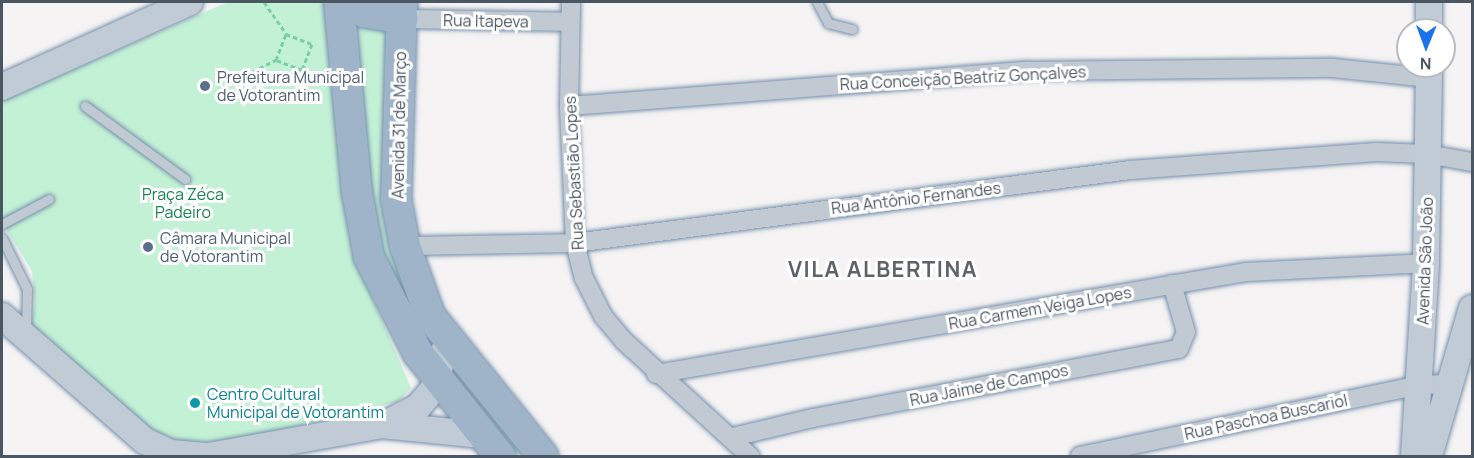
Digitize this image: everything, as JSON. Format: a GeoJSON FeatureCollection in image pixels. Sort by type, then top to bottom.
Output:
{"type":"FeatureCollection","features":[{"type":"Feature","properties":{"kind":"highway"},"geometry":{"type":"LineString","coordinates":[[339,2],[358,202],[369,257],[418,353],[492,446]]}},
{"type":"Feature","properties":{"kind":"highway"},"geometry":{"type":"LineString","coordinates":[[352,2],[364,12],[402,10]]}},
{"type":"Feature","properties":{"kind":"highway","name":"Avenida 31 de Março"},"geometry":{"type":"LineString","coordinates":[[402,10],[396,199],[405,246],[430,316],[543,456]]}},
{"type":"Feature","properties":{"kind":"main road"},"geometry":{"type":"LineString","coordinates":[[2,87],[190,2]]}},
{"type":"Feature","properties":{"kind":"main road"},"geometry":{"type":"LineString","coordinates":[[1429,2],[1429,18]]}},
{"type":"Feature","properties":{"kind":"main road","name":"Avenida São João"},"geometry":{"type":"LineString","coordinates":[[1414,456],[1426,263],[1429,78]]}},
{"type":"Feature","properties":{"kind":"main road"},"geometry":{"type":"LineString","coordinates":[[1429,456],[1453,384],[1473,308]]}},
{"type":"Feature","properties":{"kind":"main road"},"geometry":{"type":"LineString","coordinates":[[2,316],[145,441],[171,453],[203,456]]}},
{"type":"Feature","properties":{"kind":"main road"},"geometry":{"type":"LineString","coordinates":[[209,456],[382,425],[418,407],[439,379],[448,338]]}},
{"type":"Feature","properties":{"kind":"main road"},"geometry":{"type":"LineString","coordinates":[[382,425],[492,446]]}},
{"type":"Feature","properties":{"kind":"street","name":"Rua Sebastião Lopes"},"geometry":{"type":"LineString","coordinates":[[571,2],[569,106],[575,243],[584,278],[603,316],[656,374],[733,437],[750,456]]}},
{"type":"Feature","properties":{"kind":"street","name":"Rua Itapeva"},"geometry":{"type":"LineString","coordinates":[[402,10],[570,22]]}},
{"type":"Feature","properties":{"kind":"street","name":"Rua Conceição Beatriz Gonçalves"},"geometry":{"type":"LineString","coordinates":[[569,106],[1028,71],[1333,68],[1396,71]]}},
{"type":"Feature","properties":{"kind":"street","name":"Rua Antônio Fernandes"},"geometry":{"type":"LineString","coordinates":[[405,246],[575,243],[1130,170],[1376,152],[1427,154],[1473,162]]}},
{"type":"Feature","properties":{"kind":"street","name":"Rua Carmem Veiga Lopes"},"geometry":{"type":"LineString","coordinates":[[656,374],[1060,306],[1245,272],[1426,263]]}},
{"type":"Feature","properties":{"kind":"street","name":"Rua Jaime de Campos"},"geometry":{"type":"LineString","coordinates":[[733,437],[813,418],[1179,349],[1186,332],[1172,284]]}},
{"type":"Feature","properties":{"kind":"street","name":"Rua Paschoa Buscariol"},"geometry":{"type":"LineString","coordinates":[[1080,456],[1420,385],[1453,384]]}},
{"type":"Feature","properties":{"kind":"lane"},"geometry":{"type":"LineString","coordinates":[[817,2],[828,23],[852,29]]}},
{"type":"Feature","properties":{"kind":"lane"},"geometry":{"type":"LineString","coordinates":[[85,106],[185,179]]}},
{"type":"Feature","properties":{"kind":"lane"},"geometry":{"type":"LineString","coordinates":[[2,224],[49,200]]}},
{"type":"Feature","properties":{"kind":"lane"},"geometry":{"type":"LineString","coordinates":[[2,238],[27,289],[25,338]]}},
{"type":"Feature","properties":{"kind":"path"},"geometry":{"type":"LineString","coordinates":[[264,2],[286,34],[312,44],[302,70],[276,60]]}},
{"type":"Feature","properties":{"kind":"path"},"geometry":{"type":"LineString","coordinates":[[246,75],[276,60],[286,34]]}},
{"type":"Feature","properties":{"kind":"green space","name":"Praça Zéca Padeiro"},"geometry":{"type":"Polygon","coordinates":[[[228,2],[325,2],[363,276],[411,388],[397,402],[263,435],[191,444],[152,432],[31,326],[35,301],[32,271],[2,222],[2,101],[228,2]]]}},
{"type":"Feature","properties":{"kind":"green space"},"geometry":{"type":"Polygon","coordinates":[[[347,14],[391,26],[388,168],[430,333],[426,351],[373,241],[347,14]]]}},
{"type":"Feature","properties":{"kind":"green space"},"geometry":{"type":"Polygon","coordinates":[[[463,364],[537,456],[518,456],[449,373],[463,364]]]}},
{"type":"Feature","properties":{"kind":"place","name":"Prefeitura Municipal de Votorantim"},"geometry":{"type":"Point","coordinates":[205,86]}},
{"type":"Feature","properties":{"kind":"place","name":"Câmara Municipal de Votorantim"},"geometry":{"type":"Point","coordinates":[148,247]}},
{"type":"Feature","properties":{"kind":"place","name":"Centro Cultural Municipal de Votorantim"},"geometry":{"type":"Point","coordinates":[195,403]}},
{"type":"Feature","properties":{"kind":"district","name":"VILA ALBERTINA"},"geometry":{"type":"Point","coordinates":[883,270]}}]}
